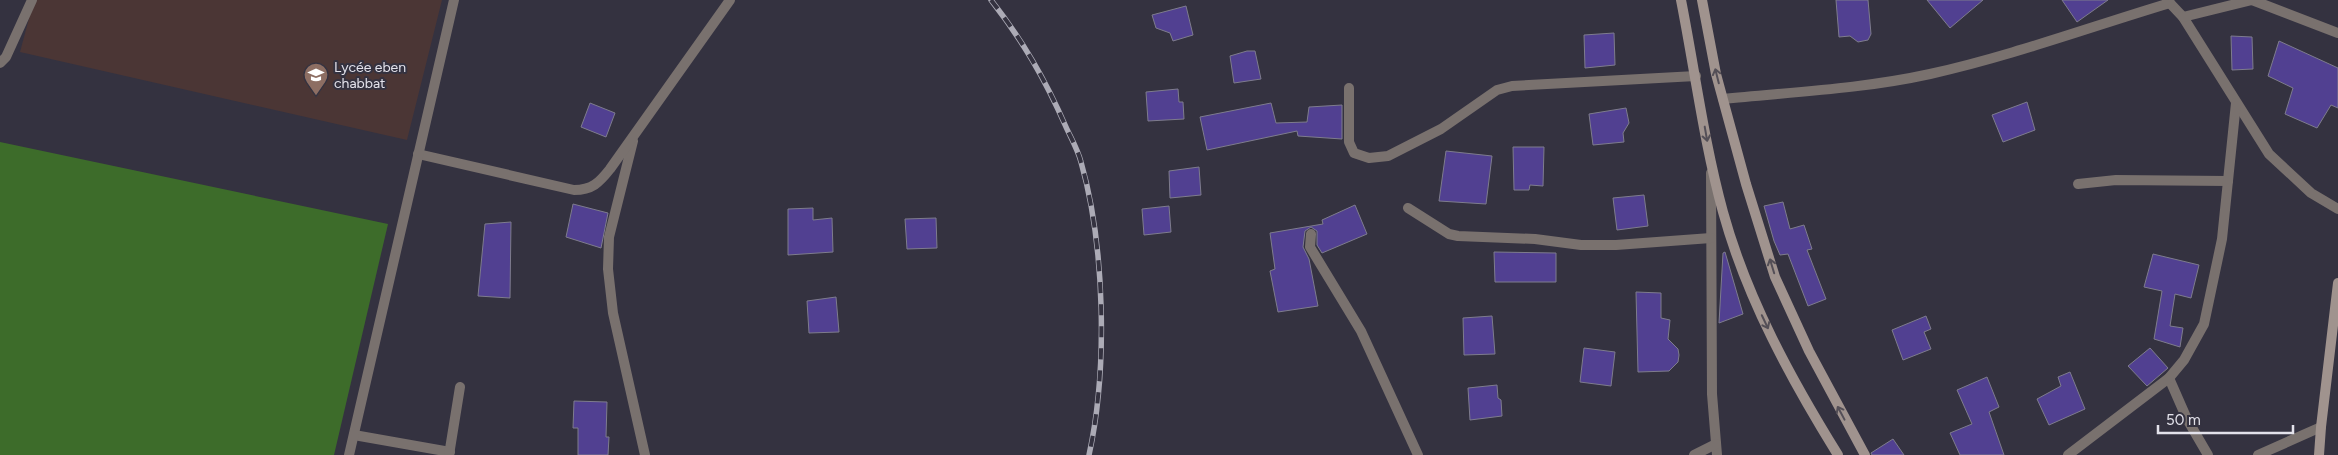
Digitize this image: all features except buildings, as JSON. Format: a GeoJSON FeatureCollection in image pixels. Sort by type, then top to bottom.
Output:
{"type":"FeatureCollection","features":[{"type":"Feature","properties":{"kind":"main road"},"geometry":{"type":"LineString","coordinates":[[1681,0],[1711,164],[1724,214],[1748,286],[1784,363],[1838,455]]}},
{"type":"Feature","properties":{"kind":"main road"},"geometry":{"type":"LineString","coordinates":[[1702,0],[1723,99],[1775,277],[1809,351],[1865,455]]}},
{"type":"Feature","properties":{"kind":"main road"},"geometry":{"type":"LineString","coordinates":[[2319,455],[2338,283]]}},
{"type":"Feature","properties":{"kind":"street"},"geometry":{"type":"LineString","coordinates":[[0,63],[15,40],[32,0]]}},
{"type":"Feature","properties":{"kind":"street"},"geometry":{"type":"LineString","coordinates":[[349,455],[454,0]]}},
{"type":"Feature","properties":{"kind":"street"},"geometry":{"type":"LineString","coordinates":[[418,154],[574,190],[586,190],[602,179],[730,0]]}},
{"type":"Feature","properties":{"kind":"street"},"geometry":{"type":"LineString","coordinates":[[2182,17],[2252,0],[2338,33]]}},
{"type":"Feature","properties":{"kind":"street"},"geometry":{"type":"LineString","coordinates":[[1723,99],[1889,82],[1930,74],[1973,63],[2168,2],[2182,17],[2254,133],[2285,171],[2311,193],[2338,208]]}},
{"type":"Feature","properties":{"kind":"street"},"geometry":{"type":"LineString","coordinates":[[1350,88],[1349,142],[1354,153],[1369,158],[1388,156],[1441,129],[1497,90],[1512,86],[1696,76]]}},
{"type":"Feature","properties":{"kind":"street"},"geometry":{"type":"LineString","coordinates":[[2068,455],[2169,378],[2184,360],[2204,324],[2222,239],[2236,103]]}},
{"type":"Feature","properties":{"kind":"street"},"geometry":{"type":"LineString","coordinates":[[634,135],[609,237],[608,269],[613,313],[645,455]]}},
{"type":"Feature","properties":{"kind":"street"},"geometry":{"type":"LineString","coordinates":[[1694,455],[1716,450],[1712,394],[1711,164]]}},
{"type":"Feature","properties":{"kind":"street"},"geometry":{"type":"LineString","coordinates":[[2078,184],[2116,180],[2228,181]]}},
{"type":"Feature","properties":{"kind":"street"},"geometry":{"type":"LineString","coordinates":[[1408,208],[1449,234],[1458,236],[1535,239],[1581,245],[1616,245],[1711,238]]}},
{"type":"Feature","properties":{"kind":"street"},"geometry":{"type":"LineString","coordinates":[[1311,234],[1310,246],[1361,330],[1418,455]]}},
{"type":"Feature","properties":{"kind":"street"},"geometry":{"type":"LineString","coordinates":[[2169,378],[2188,419],[2208,455]]}},
{"type":"Feature","properties":{"kind":"street"},"geometry":{"type":"LineString","coordinates":[[354,435],[450,454],[460,387]]}},
{"type":"Feature","properties":{"kind":"street"},"geometry":{"type":"LineString","coordinates":[[2258,455],[2321,427]]}},
{"type":"Feature","properties":{"kind":"shaded area","name":"Lycée eben chabbat"},"geometry":{"type":"Polygon","coordinates":[[[34,0],[442,0],[407,140],[20,52],[34,0]]]}},
{"type":"Feature","properties":{"kind":"green space"},"geometry":{"type":"Polygon","coordinates":[[[0,142],[388,224],[334,455],[0,455],[0,142]]]}},
{"type":"Feature","properties":{"kind":"railway"},"geometry":{"type":"LineString","coordinates":[[991,0],[1033,61],[1050,93],[1078,153],[1089,195],[1095,231],[1101,308],[1099,385],[1089,455]]}},
{"type":"Feature","properties":{"kind":"place","name":"Lycée eben chabbat"},"geometry":{"type":"Point","coordinates":[316,96]}}]}
